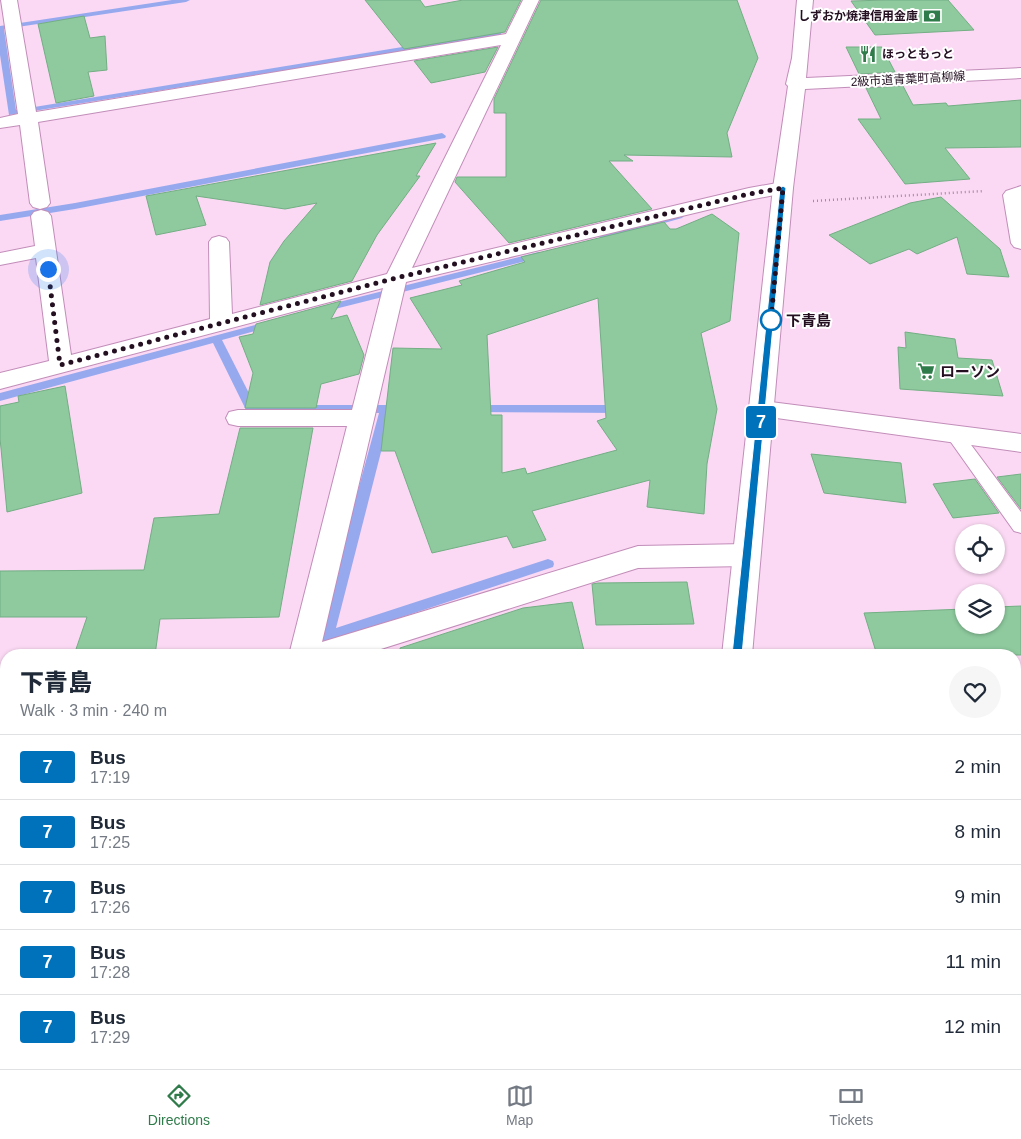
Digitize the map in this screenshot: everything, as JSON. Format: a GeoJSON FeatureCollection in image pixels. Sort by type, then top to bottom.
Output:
{"type":"FeatureCollection","features":[{"type":"Feature","properties":{"kind":"street"},"geometry":{"type":"LineString","coordinates":[[9,0],[28,118],[60,365]]}},
{"type":"Feature","properties":{"kind":"street"},"geometry":{"type":"LineString","coordinates":[[305,649],[396,278],[532,0]]}},
{"type":"Feature","properties":{"kind":"street"},"geometry":{"type":"LineString","coordinates":[[738,649],[746,554],[763,409],[783,188],[795,84],[800,58],[805,0]]}},
{"type":"Feature","properties":{"kind":"street"},"geometry":{"type":"LineString","coordinates":[[0,123],[513,38]]}},
{"type":"Feature","properties":{"kind":"street","name":"2級市道青葉町高柳線"},"geometry":{"type":"LineString","coordinates":[[795,84],[1021,74]]}},
{"type":"Feature","properties":{"kind":"street"},"geometry":{"type":"LineString","coordinates":[[0,381],[396,278],[749,194],[783,188]]}},
{"type":"Feature","properties":{"kind":"street"},"geometry":{"type":"LineString","coordinates":[[1021,192],[1013,195],[1021,243]]}},
{"type":"Feature","properties":{"kind":"street"},"geometry":{"type":"LineString","coordinates":[[219,242],[221,324]]}},
{"type":"Feature","properties":{"kind":"street"},"geometry":{"type":"LineString","coordinates":[[0,259],[46,250]]}},
{"type":"Feature","properties":{"kind":"street"},"geometry":{"type":"LineString","coordinates":[[763,409],[1021,443]]}},
{"type":"Feature","properties":{"kind":"street"},"geometry":{"type":"LineString","coordinates":[[238,418],[362,418]]}},
{"type":"Feature","properties":{"kind":"street"},"geometry":{"type":"LineString","coordinates":[[341,649],[638,557],[746,554]]}},
{"type":"Feature","properties":{"kind":"lane"},"geometry":{"type":"LineString","coordinates":[[954,434],[1021,526]]}},
{"type":"Feature","properties":{"kind":"path"},"geometry":{"type":"LineString","coordinates":[[812,201],[991,191]]}},
{"type":"Feature","properties":{"kind":"building"},"geometry":{"type":"Polygon","coordinates":[[[365,0],[420,0],[425,7],[463,0],[521,0],[505,32],[404,49],[365,0]]]}},
{"type":"Feature","properties":{"kind":"building"},"geometry":{"type":"Polygon","coordinates":[[[541,0],[737,0],[758,58],[727,133],[732,157],[624,155],[633,161],[609,161],[652,209],[509,243],[455,182],[457,177],[506,177],[506,113],[494,113],[494,99],[541,0]]]}},
{"type":"Feature","properties":{"kind":"building"},"geometry":{"type":"Polygon","coordinates":[[[948,0],[974,30],[875,35],[851,1],[948,0]]]}},
{"type":"Feature","properties":{"kind":"building"},"geometry":{"type":"Polygon","coordinates":[[[84,16],[90,38],[105,36],[107,70],[88,72],[94,96],[56,103],[38,24],[84,16]]]}},
{"type":"Feature","properties":{"kind":"building"},"geometry":{"type":"Polygon","coordinates":[[[498,47],[485,72],[431,83],[414,61],[498,47]]]}},
{"type":"Feature","properties":{"kind":"building"},"geometry":{"type":"Polygon","coordinates":[[[846,47],[882,47],[895,72],[859,74],[846,47]]]}},
{"type":"Feature","properties":{"kind":"building"},"geometry":{"type":"Polygon","coordinates":[[[903,86],[913,105],[946,103],[948,106],[1021,100],[1021,147],[945,148],[970,179],[905,184],[858,119],[881,119],[866,88],[903,86]]]}},
{"type":"Feature","properties":{"kind":"building"},"geometry":{"type":"Polygon","coordinates":[[[436,143],[416,176],[420,176],[377,235],[352,281],[260,305],[270,262],[284,241],[317,203],[285,209],[196,196],[206,225],[156,235],[146,196],[436,143]]]}},
{"type":"Feature","properties":{"kind":"building"},"geometry":{"type":"Polygon","coordinates":[[[941,197],[1000,249],[1009,277],[967,274],[957,237],[917,254],[909,249],[870,264],[829,235],[910,203],[941,197]]]}},
{"type":"Feature","properties":{"kind":"building"},"geometry":{"type":"Polygon","coordinates":[[[712,214],[739,233],[730,321],[701,333],[717,409],[707,464],[704,514],[647,507],[650,480],[532,511],[546,540],[513,548],[507,536],[432,553],[395,451],[381,451],[393,348],[442,349],[410,298],[462,285],[459,281],[525,262],[521,257],[664,222],[670,229],[676,229],[712,214]],[[598,298],[487,335],[491,415],[502,415],[502,473],[525,468],[527,474],[617,450],[597,421],[606,418],[598,298]]]}},
{"type":"Feature","properties":{"kind":"building"},"geometry":{"type":"Polygon","coordinates":[[[341,301],[331,319],[347,315],[364,355],[359,374],[321,384],[316,408],[245,408],[253,373],[239,337],[253,334],[256,324],[341,301]]]}},
{"type":"Feature","properties":{"kind":"building"},"geometry":{"type":"Polygon","coordinates":[[[905,332],[955,339],[958,358],[992,360],[1003,396],[900,389],[898,347],[906,348],[905,332]]]}},
{"type":"Feature","properties":{"kind":"building"},"geometry":{"type":"Polygon","coordinates":[[[65,386],[82,493],[7,512],[0,438],[0,406],[19,402],[18,396],[65,386]]]}},
{"type":"Feature","properties":{"kind":"building"},"geometry":{"type":"Polygon","coordinates":[[[240,428],[313,428],[279,617],[160,619],[156,649],[76,649],[87,617],[0,617],[0,571],[144,570],[154,518],[219,514],[240,428]]]}},
{"type":"Feature","properties":{"kind":"building"},"geometry":{"type":"Polygon","coordinates":[[[811,454],[901,463],[906,503],[824,493],[811,454]]]}},
{"type":"Feature","properties":{"kind":"building"},"geometry":{"type":"Polygon","coordinates":[[[1021,474],[1021,509],[997,477],[1021,474]]]}},
{"type":"Feature","properties":{"kind":"building"},"geometry":{"type":"Polygon","coordinates":[[[975,479],[999,513],[953,518],[933,484],[975,479]]]}},
{"type":"Feature","properties":{"kind":"building"},"geometry":{"type":"Polygon","coordinates":[[[687,582],[694,624],[596,625],[592,584],[687,582]]]}},
{"type":"Feature","properties":{"kind":"building"},"geometry":{"type":"Polygon","coordinates":[[[572,602],[584,649],[400,649],[400,648],[523,608],[572,602]]]}},
{"type":"Feature","properties":{"kind":"building"},"geometry":{"type":"Polygon","coordinates":[[[1021,606],[1021,649],[875,649],[864,613],[955,609],[955,634],[1005,634],[1005,607],[1021,606]]]}},
{"type":"Feature","properties":{"kind":"waterway"},"geometry":{"type":"LineString","coordinates":[[5,27],[186,0]]}},
{"type":"Feature","properties":{"kind":"waterway"},"geometry":{"type":"LineString","coordinates":[[0,28],[12,113],[497,34],[516,0]]}},
{"type":"Feature","properties":{"kind":"waterway"},"geometry":{"type":"LineString","coordinates":[[0,218],[75,206],[442,136]]}},
{"type":"Feature","properties":{"kind":"waterway"},"geometry":{"type":"LineString","coordinates":[[604,237],[679,216]]}},
{"type":"Feature","properties":{"kind":"waterway"},"geometry":{"type":"LineString","coordinates":[[323,309],[539,255]]}},
{"type":"Feature","properties":{"kind":"waterway"},"geometry":{"type":"LineString","coordinates":[[216,339],[270,324]]}},
{"type":"Feature","properties":{"kind":"waterway"},"geometry":{"type":"LineString","coordinates":[[0,397],[216,339]]}},
{"type":"Feature","properties":{"kind":"waterway"},"geometry":{"type":"LineString","coordinates":[[216,339],[251,409],[386,409]]}},
{"type":"Feature","properties":{"kind":"waterway"},"geometry":{"type":"LineString","coordinates":[[386,409],[402,409]]}},
{"type":"Feature","properties":{"kind":"waterway"},"geometry":{"type":"LineString","coordinates":[[386,409],[348,549],[327,636],[548,564]]}},
{"type":"Feature","properties":{"kind":"waterway"},"geometry":{"type":"LineString","coordinates":[[475,409],[622,409]]}},
{"type":"Feature","properties":{"kind":"bus line","name":"7"},"geometry":{"type":"LineString","coordinates":[[738,649],[746,554],[763,409],[783,188]]}},
{"type":"Feature","properties":{"kind":"place","name":"しずおか焼津信用金庫"},"geometry":{"type":"Point","coordinates":[932,16]}},
{"type":"Feature","properties":{"kind":"place","name":"ほっともっと"},"geometry":{"type":"Point","coordinates":[868,54]}},
{"type":"Feature","properties":{"kind":"place","name":"下青島"},"geometry":{"type":"Point","coordinates":[771,320]}},
{"type":"Feature","properties":{"kind":"place","name":"ローソン"},"geometry":{"type":"Point","coordinates":[926,371]}},
{"type":"Feature","properties":{"kind":"route"},"geometry":{"type":"LineString","coordinates":[[48,269],[60,365],[396,278],[749,194],[783,188],[771,320]]}}]}
